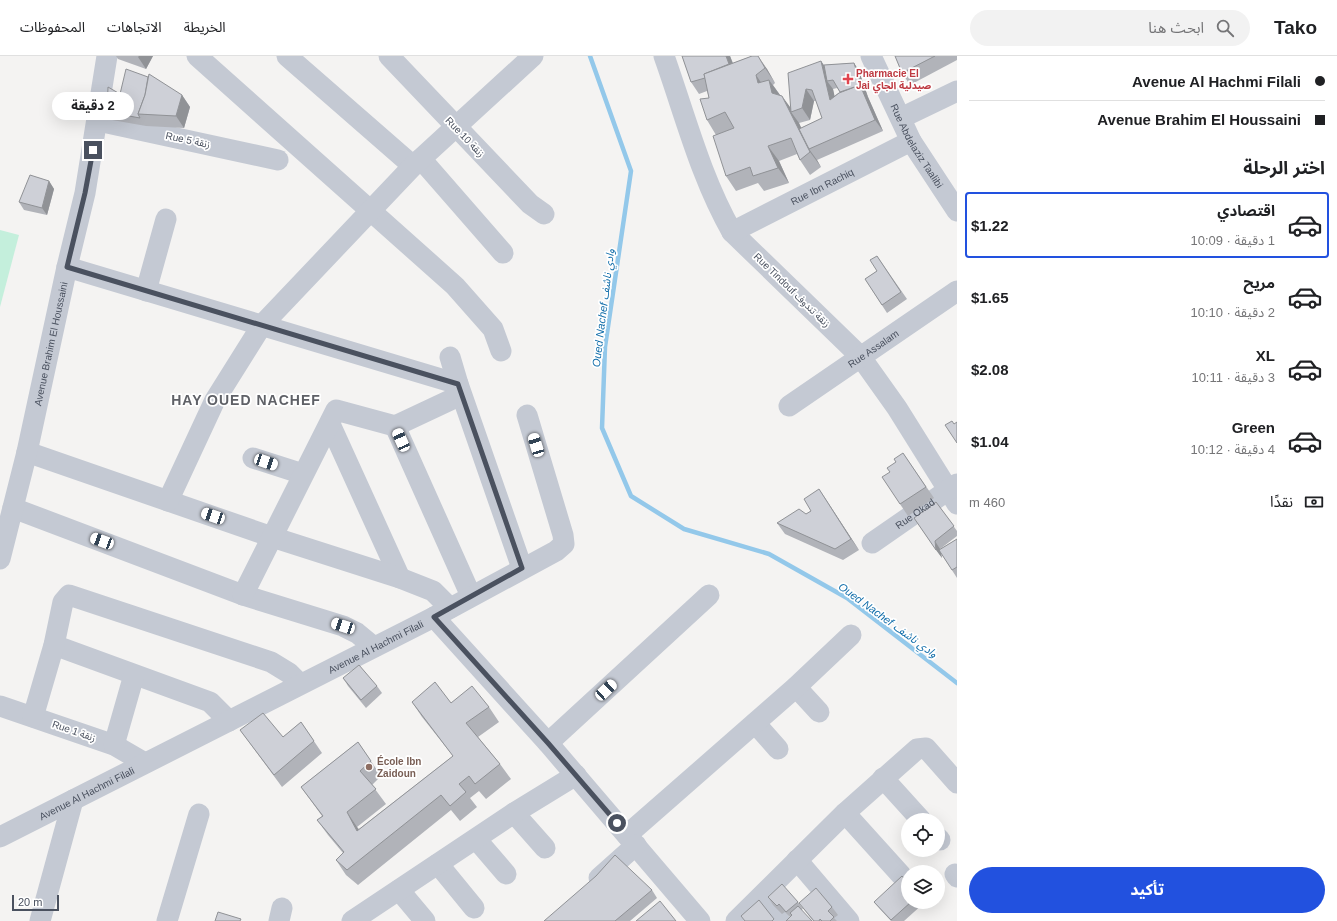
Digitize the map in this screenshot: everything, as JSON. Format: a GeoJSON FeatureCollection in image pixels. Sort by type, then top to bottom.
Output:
{"type":"FeatureCollection","features":[{"type":"Feature","properties":{"kind":"street","name":"Avenue Brahim El Houssaini"},"geometry":{"type":"LineString","coordinates":[[0,559],[27,452],[67,267],[85,193],[98,121],[106,56]]}},
{"type":"Feature","properties":{"kind":"street"},"geometry":{"type":"LineString","coordinates":[[196,56],[455,286],[493,329],[501,350]]}},
{"type":"Feature","properties":{"kind":"street"},"geometry":{"type":"LineString","coordinates":[[287,56],[417,162],[503,254]]}},
{"type":"Feature","properties":{"kind":"street","name":"Rue 10 زنقة"},"geometry":{"type":"LineString","coordinates":[[389,56],[530,204],[544,214]]}},
{"type":"Feature","properties":{"kind":"street"},"geometry":{"type":"LineString","coordinates":[[168,501],[215,400],[262,325],[417,162],[456,128],[533,56]]}},
{"type":"Feature","properties":{"kind":"street","name":"Rue Tindouf زنقة تندوف"},"geometry":{"type":"LineString","coordinates":[[664,56],[720,212],[732,232],[860,356],[954,492]]}},
{"type":"Feature","properties":{"kind":"street","name":"Rue Abdelaziz Taalibi"},"geometry":{"type":"LineString","coordinates":[[871,56],[911,141],[957,211]]}},
{"type":"Feature","properties":{"kind":"street"},"geometry":{"type":"LineString","coordinates":[[901,118],[957,91]]}},
{"type":"Feature","properties":{"kind":"street","name":"Rue 5 زنقة"},"geometry":{"type":"LineString","coordinates":[[98,121],[278,160]]}},
{"type":"Feature","properties":{"kind":"street","name":"Rue Ibn Rachiq"},"geometry":{"type":"LineString","coordinates":[[732,232],[911,141]]}},
{"type":"Feature","properties":{"kind":"street"},"geometry":{"type":"LineString","coordinates":[[146,291],[166,219]]}},
{"type":"Feature","properties":{"kind":"street"},"geometry":{"type":"LineString","coordinates":[[67,267],[262,325],[459,390]]}},
{"type":"Feature","properties":{"kind":"street","name":"Rue Assalam"},"geometry":{"type":"LineString","coordinates":[[789,406],[957,291]]}},
{"type":"Feature","properties":{"kind":"street"},"geometry":{"type":"LineString","coordinates":[[450,357],[459,390],[522,568]]}},
{"type":"Feature","properties":{"kind":"street"},"geometry":{"type":"LineString","coordinates":[[243,594],[336,410],[395,426],[459,390]]}},
{"type":"Feature","properties":{"kind":"street"},"geometry":{"type":"LineString","coordinates":[[27,452],[272,537],[400,578],[433,591],[442,613],[556,550],[564,544],[563,535],[527,415]]}},
{"type":"Feature","properties":{"kind":"street"},"geometry":{"type":"LineString","coordinates":[[330,424],[400,578]]}},
{"type":"Feature","properties":{"kind":"street"},"geometry":{"type":"LineString","coordinates":[[395,426],[471,596]]}},
{"type":"Feature","properties":{"kind":"street"},"geometry":{"type":"LineString","coordinates":[[253,458],[303,474]]}},
{"type":"Feature","properties":{"kind":"street","name":"Rue Okad"},"geometry":{"type":"LineString","coordinates":[[872,543],[954,492]]}},
{"type":"Feature","properties":{"kind":"street"},"geometry":{"type":"LineString","coordinates":[[13,508],[243,594],[343,626],[357,633],[374,647]]}},
{"type":"Feature","properties":{"kind":"street"},"geometry":{"type":"LineString","coordinates":[[33,717],[54,645],[63,602],[72,594],[159,626],[271,662],[289,673],[300,684]]}},
{"type":"Feature","properties":{"kind":"street"},"geometry":{"type":"LineString","coordinates":[[548,743],[709,595]]}},
{"type":"Feature","properties":{"kind":"street","name":"Avenue Al Hachmi Filali"},"geometry":{"type":"LineString","coordinates":[[0,837],[442,613],[548,743],[700,921]]}},
{"type":"Feature","properties":{"kind":"street"},"geometry":{"type":"LineString","coordinates":[[584,891],[631,840],[851,635]]}},
{"type":"Feature","properties":{"kind":"street"},"geometry":{"type":"LineString","coordinates":[[54,645],[134,676],[210,702],[229,721]]}},
{"type":"Feature","properties":{"kind":"street"},"geometry":{"type":"LineString","coordinates":[[114,746],[134,676]]}},
{"type":"Feature","properties":{"kind":"street"},"geometry":{"type":"LineString","coordinates":[[796,687],[819,712]]}},
{"type":"Feature","properties":{"kind":"street","name":"Rue 1 زنقة"},"geometry":{"type":"LineString","coordinates":[[0,706],[114,746],[145,763]]}},
{"type":"Feature","properties":{"kind":"street"},"geometry":{"type":"LineString","coordinates":[[755,723],[778,749]]}},
{"type":"Feature","properties":{"kind":"street"},"geometry":{"type":"LineString","coordinates":[[736,921],[845,813],[917,749],[924,747],[957,783]]}},
{"type":"Feature","properties":{"kind":"street"},"geometry":{"type":"LineString","coordinates":[[352,921],[514,813],[576,775]]}},
{"type":"Feature","properties":{"kind":"street"},"geometry":{"type":"LineString","coordinates":[[883,778],[916,813]]}},
{"type":"Feature","properties":{"kind":"street"},"geometry":{"type":"LineString","coordinates":[[40,921],[74,800]]}},
{"type":"Feature","properties":{"kind":"street"},"geometry":{"type":"LineString","coordinates":[[514,813],[545,848]]}},
{"type":"Feature","properties":{"kind":"street"},"geometry":{"type":"LineString","coordinates":[[845,813],[901,874]]}},
{"type":"Feature","properties":{"kind":"street"},"geometry":{"type":"LineString","coordinates":[[167,921],[199,814]]}},
{"type":"Feature","properties":{"kind":"street"},"geometry":{"type":"LineString","coordinates":[[476,839],[506,874]]}},
{"type":"Feature","properties":{"kind":"street"},"geometry":{"type":"LineString","coordinates":[[796,860],[849,921]]}},
{"type":"Feature","properties":{"kind":"street"},"geometry":{"type":"LineString","coordinates":[[438,864],[474,908]]}},
{"type":"Feature","properties":{"kind":"street"},"geometry":{"type":"LineString","coordinates":[[399,890],[425,921]]}},
{"type":"Feature","properties":{"kind":"street"},"geometry":{"type":"LineString","coordinates":[[658,906],[674,891]]}},
{"type":"Feature","properties":{"kind":"street"},"geometry":{"type":"LineString","coordinates":[[761,897],[780,921]]}},
{"type":"Feature","properties":{"kind":"green space"},"geometry":{"type":"Polygon","coordinates":[[[0,230],[19,235],[0,307],[0,230]]]}},
{"type":"Feature","properties":{"kind":"building"},"geometry":{"type":"Polygon","coordinates":[[[682,56],[726,56],[729,64],[704,74],[705,78],[691,82],[682,56]]]}},
{"type":"Feature","properties":{"kind":"building"},"geometry":{"type":"Polygon","coordinates":[[[752,56],[758,56],[765,68],[756,75],[758,83],[769,80],[772,93],[782,96],[810,152],[800,160],[791,138],[768,146],[778,168],[753,176],[750,167],[726,176],[713,136],[734,128],[725,112],[707,120],[700,99],[709,98],[704,74],[752,56]]]}},
{"type":"Feature","properties":{"kind":"building"},"geometry":{"type":"Polygon","coordinates":[[[895,56],[935,56],[902,73],[895,56]]]}},
{"type":"Feature","properties":{"kind":"building"},"geometry":{"type":"Polygon","coordinates":[[[821,61],[830,100],[839,93],[860,85],[875,120],[809,149],[799,129],[822,118],[812,90],[806,89],[802,108],[791,112],[788,73],[821,61]]]}},
{"type":"Feature","properties":{"kind":"building"},"geometry":{"type":"Polygon","coordinates":[[[854,63],[862,89],[860,85],[840,92],[833,80],[827,81],[824,65],[854,63]]]}},
{"type":"Feature","properties":{"kind":"building"},"geometry":{"type":"Polygon","coordinates":[[[126,69],[148,77],[145,95],[138,114],[140,118],[107,112],[108,87],[120,94],[126,69]]]}},
{"type":"Feature","properties":{"kind":"building"},"geometry":{"type":"Polygon","coordinates":[[[149,74],[182,95],[176,116],[138,114],[145,95],[149,74]]]}},
{"type":"Feature","properties":{"kind":"building"},"geometry":{"type":"Polygon","coordinates":[[[30,175],[49,181],[42,208],[19,202],[30,175]]]}},
{"type":"Feature","properties":{"kind":"building"},"geometry":{"type":"Polygon","coordinates":[[[877,256],[901,292],[882,305],[865,279],[877,271],[870,260],[877,256]]]}},
{"type":"Feature","properties":{"kind":"building"},"geometry":{"type":"Polygon","coordinates":[[[952,421],[954,424],[957,422],[957,443],[945,425],[952,421]]]}},
{"type":"Feature","properties":{"kind":"building"},"geometry":{"type":"Polygon","coordinates":[[[903,453],[926,487],[900,504],[882,477],[890,472],[887,468],[896,462],[894,459],[903,453]]]}},
{"type":"Feature","properties":{"kind":"building"},"geometry":{"type":"Polygon","coordinates":[[[819,489],[851,539],[835,549],[777,523],[799,509],[806,514],[811,511],[804,499],[819,489]]]}},
{"type":"Feature","properties":{"kind":"building"},"geometry":{"type":"Polygon","coordinates":[[[936,502],[954,526],[935,541],[936,550],[914,518],[936,502]]]}},
{"type":"Feature","properties":{"kind":"building"},"geometry":{"type":"Polygon","coordinates":[[[957,539],[957,567],[952,570],[939,550],[957,539]]]}},
{"type":"Feature","properties":{"kind":"building"},"geometry":{"type":"Polygon","coordinates":[[[359,665],[377,686],[361,700],[343,678],[359,665]]]}},
{"type":"Feature","properties":{"kind":"building"},"geometry":{"type":"Polygon","coordinates":[[[435,682],[451,703],[472,686],[489,707],[466,723],[500,764],[475,784],[469,776],[459,784],[466,792],[450,806],[441,795],[347,870],[336,860],[344,852],[317,820],[323,816],[301,787],[358,742],[371,761],[360,771],[376,789],[347,812],[357,831],[453,756],[412,702],[435,682]]]}},
{"type":"Feature","properties":{"kind":"building"},"geometry":{"type":"Polygon","coordinates":[[[263,713],[283,737],[301,722],[314,741],[274,775],[240,730],[263,713]]]}},
{"type":"Feature","properties":{"kind":"building"},"geometry":{"type":"Polygon","coordinates":[[[615,855],[652,890],[615,921],[544,921],[596,876],[615,855]]]}},
{"type":"Feature","properties":{"kind":"building"},"geometry":{"type":"Polygon","coordinates":[[[901,877],[901,909],[903,909],[891,920],[874,902],[901,877]]]}},
{"type":"Feature","properties":{"kind":"building"},"geometry":{"type":"Polygon","coordinates":[[[782,884],[798,902],[786,912],[779,904],[777,906],[768,897],[782,884]]]}},
{"type":"Feature","properties":{"kind":"building"},"geometry":{"type":"Polygon","coordinates":[[[816,888],[832,907],[828,911],[834,917],[830,921],[822,921],[820,919],[819,921],[814,921],[799,903],[816,888]]]}},
{"type":"Feature","properties":{"kind":"building"},"geometry":{"type":"Polygon","coordinates":[[[759,900],[774,919],[772,921],[745,921],[741,916],[759,900]]]}},
{"type":"Feature","properties":{"kind":"building"},"geometry":{"type":"Polygon","coordinates":[[[660,901],[676,921],[636,921],[660,901]]]}},
{"type":"Feature","properties":{"kind":"building"},"geometry":{"type":"Polygon","coordinates":[[[798,906],[812,921],[786,921],[792,915],[790,913],[798,906]]]}},
{"type":"Feature","properties":{"kind":"building"},"geometry":{"type":"Polygon","coordinates":[[[218,912],[241,919],[240,921],[215,921],[218,912]]]}},
{"type":"Feature","properties":{"kind":"waterway","name":"Oued Nachef وادي ناشف"},"geometry":{"type":"LineString","coordinates":[[590,56],[631,171],[605,347],[602,428],[631,496],[684,529],[769,554],[847,598],[957,683]]}},
{"type":"Feature","properties":{"kind":"place","name":"Pharmacie El Jai صيدلية الجاي"},"geometry":{"type":"Point","coordinates":[848,79]}},
{"type":"Feature","properties":{"kind":"place","name":"École Ibn Zaidoun"},"geometry":{"type":"Point","coordinates":[369,767]}},
{"type":"Feature","properties":{"kind":"district","name":"HAY OUED NACHEF"},"geometry":{"type":"Point","coordinates":[246,400]}},
{"type":"Feature","properties":{"kind":"route"},"geometry":{"type":"LineString","coordinates":[[93,150],[85,193],[67,267],[458,384],[522,568],[434,617],[548,743],[617,823]]}}]}
